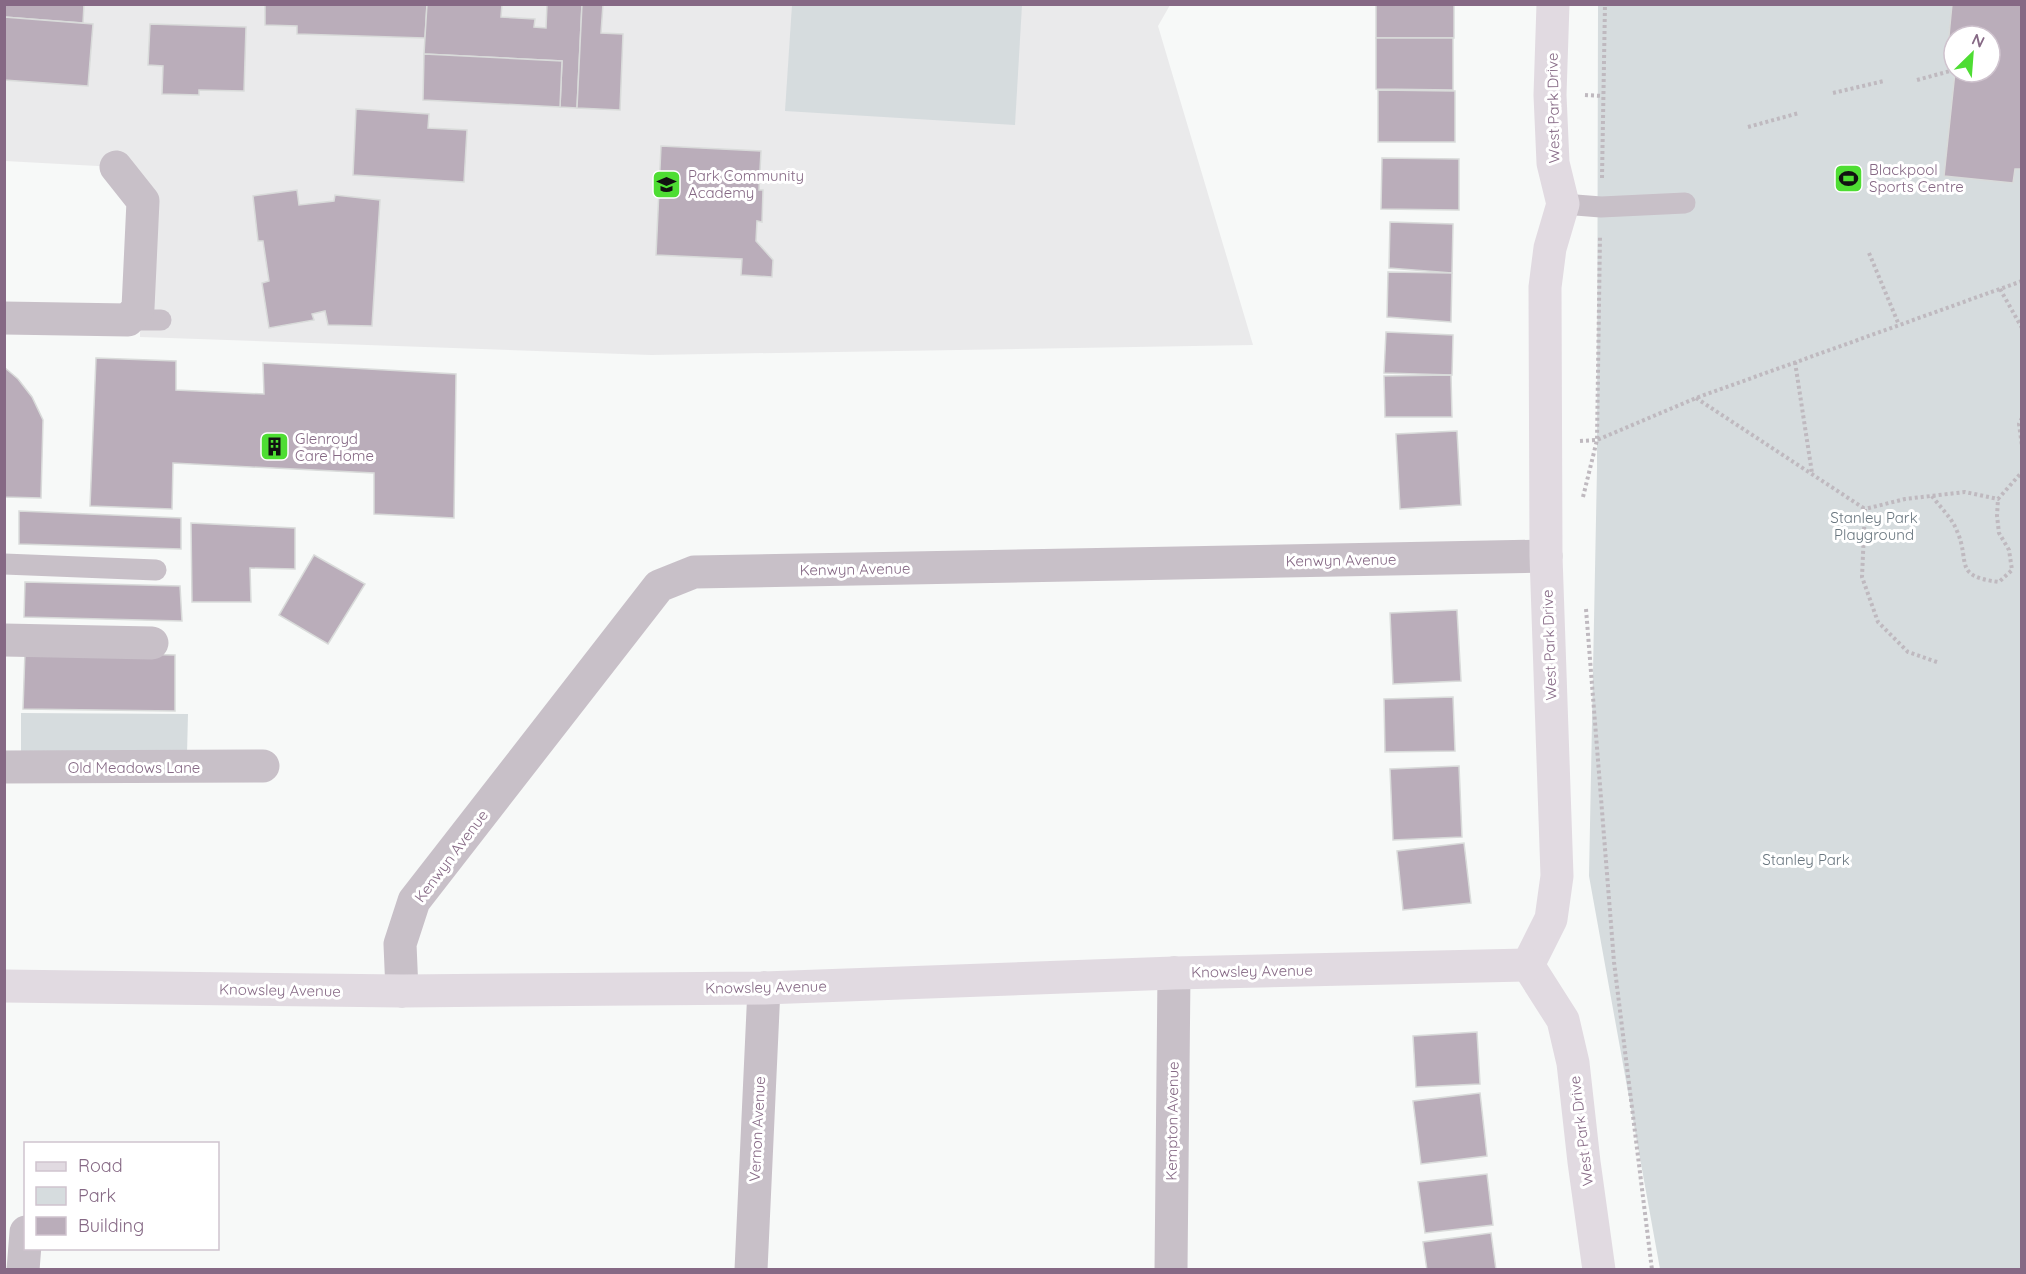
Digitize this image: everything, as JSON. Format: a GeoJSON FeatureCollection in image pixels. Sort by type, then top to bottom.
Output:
{"type":"FeatureCollection","features":[{"type":"Feature","properties":{"kind":"street","name":"West Park Drive"},"geometry":{"type":"LineString","coordinates":[[1553,4],[1550,94],[1553,163],[1563,204],[1550,248],[1545,287],[1546,556],[1557,876],[1551,919],[1528,965],[1563,1020],[1573,1063],[1599,1269]]}},
{"type":"Feature","properties":{"kind":"street"},"geometry":{"type":"LineString","coordinates":[[4,318],[128,320],[138,308],[143,201],[116,167]]}},
{"type":"Feature","properties":{"kind":"street","name":"Kenwyn Avenue"},"geometry":{"type":"LineString","coordinates":[[402,991],[400,944],[414,901],[659,586],[694,572],[1546,556]]}},
{"type":"Feature","properties":{"kind":"street"},"geometry":{"type":"LineString","coordinates":[[4,640],[152,643]]}},
{"type":"Feature","properties":{"kind":"street","name":"Old Meadows Lane"},"geometry":{"type":"LineString","coordinates":[[4,767],[264,766]]}},
{"type":"Feature","properties":{"kind":"street","name":"Knowsley Avenue"},"geometry":{"type":"LineString","coordinates":[[4,986],[402,991],[764,988],[1174,973],[1528,965]]}},
{"type":"Feature","properties":{"kind":"street","name":"Kempton Avenue"},"geometry":{"type":"LineString","coordinates":[[1171,1269],[1174,973]]}},
{"type":"Feature","properties":{"kind":"street","name":"Vernon Avenue"},"geometry":{"type":"LineString","coordinates":[[751,1269],[764,988]]}},
{"type":"Feature","properties":{"kind":"street"},"geometry":{"type":"LineString","coordinates":[[23,1269],[25,1250]]}},
{"type":"Feature","properties":{"kind":"lane"},"geometry":{"type":"LineString","coordinates":[[1563,204],[1601,207],[1685,203]]}},
{"type":"Feature","properties":{"kind":"lane"},"geometry":{"type":"LineString","coordinates":[[128,320],[161,320]]}},
{"type":"Feature","properties":{"kind":"lane"},"geometry":{"type":"LineString","coordinates":[[4,564],[156,570]]}},
{"type":"Feature","properties":{"kind":"path"},"geometry":{"type":"LineString","coordinates":[[1602,183],[1605,4]]}},
{"type":"Feature","properties":{"kind":"path"},"geometry":{"type":"LineString","coordinates":[[1917,80],[1942,73]]}},
{"type":"Feature","properties":{"kind":"path"},"geometry":{"type":"LineString","coordinates":[[1833,93],[1884,81]]}},
{"type":"Feature","properties":{"kind":"path"},"geometry":{"type":"LineString","coordinates":[[1748,127],[1799,113]]}},
{"type":"Feature","properties":{"kind":"path"},"geometry":{"type":"LineString","coordinates":[[1581,507],[1597,440],[1600,232]]}},
{"type":"Feature","properties":{"kind":"path"},"geometry":{"type":"LineString","coordinates":[[1869,253],[1899,325]]}},
{"type":"Feature","properties":{"kind":"path"},"geometry":{"type":"LineString","coordinates":[[1597,440],[1695,398],[2022,281]]}},
{"type":"Feature","properties":{"kind":"path"},"geometry":{"type":"LineString","coordinates":[[2000,289],[2022,328]]}},
{"type":"Feature","properties":{"kind":"path"},"geometry":{"type":"LineString","coordinates":[[1795,362],[1812,473]]}},
{"type":"Feature","properties":{"kind":"path"},"geometry":{"type":"LineString","coordinates":[[1695,398],[1865,509],[1905,499],[1965,492],[1998,499]]}},
{"type":"Feature","properties":{"kind":"path"},"geometry":{"type":"LineString","coordinates":[[2022,418],[2019,424],[2022,446]]}},
{"type":"Feature","properties":{"kind":"path"},"geometry":{"type":"LineString","coordinates":[[1932,495],[1957,530],[1966,570],[1977,579],[1999,582],[2012,570],[2009,550],[1999,533],[1998,499],[2022,472]]}},
{"type":"Feature","properties":{"kind":"path"},"geometry":{"type":"LineString","coordinates":[[1865,509],[1862,577],[1878,622],[1908,652],[1937,662]]}},
{"type":"Feature","properties":{"kind":"path"},"geometry":{"type":"LineString","coordinates":[[1586,601],[1614,962],[1652,1269]]}},
{"type":"Feature","properties":{"kind":"shaded area","name":"Park Community Academy"},"geometry":{"type":"Polygon","coordinates":[[[4,5],[1170,5],[1158,26],[1253,345],[651,355],[140,337],[140,247],[116,167],[5,161],[4,5]]]}},
{"type":"Feature","properties":{"kind":"green space"},"geometry":{"type":"Polygon","coordinates":[[[792,5],[1022,5],[1015,125],[785,111],[792,5]]]}},
{"type":"Feature","properties":{"kind":"green space","name":"Stanley Park"},"geometry":{"type":"Polygon","coordinates":[[[1598,5],[2021,5],[2021,1269],[1660,1269],[1589,876],[1597,468],[1598,5]]]}},
{"type":"Feature","properties":{"kind":"green space"},"geometry":{"type":"Polygon","coordinates":[[[21,713],[188,714],[187,754],[21,752],[21,713]]]}},
{"type":"Feature","properties":{"kind":"building"},"geometry":{"type":"Polygon","coordinates":[[[4,4],[84,4],[83,23],[4,17],[4,4]]]}},
{"type":"Feature","properties":{"kind":"building"},"geometry":{"type":"Polygon","coordinates":[[[265,4],[427,4],[425,38],[297,34],[297,26],[265,25],[265,4]]]}},
{"type":"Feature","properties":{"kind":"building"},"geometry":{"type":"Polygon","coordinates":[[[427,4],[502,4],[501,17],[535,19],[534,27],[546,28],[547,4],[582,4],[577,108],[560,107],[562,61],[424,54],[427,4]]]}},
{"type":"Feature","properties":{"kind":"building"},"geometry":{"type":"Polygon","coordinates":[[[582,4],[603,4],[601,33],[623,34],[620,110],[577,108],[582,4]]]}},
{"type":"Feature","properties":{"kind":"building"},"geometry":{"type":"Polygon","coordinates":[[[1376,4],[1454,4],[1454,38],[1376,38],[1376,4]]]}},
{"type":"Feature","properties":{"kind":"building"},"geometry":{"type":"Polygon","coordinates":[[[1952,4],[2022,4],[2022,169],[2015,169],[2013,183],[1944,176],[1954,84],[2002,84],[2002,24],[1950,24],[1952,4]]]}},
{"type":"Feature","properties":{"kind":"building"},"geometry":{"type":"Polygon","coordinates":[[[4,17],[93,24],[88,86],[4,80],[4,17]]]}},
{"type":"Feature","properties":{"kind":"building"},"geometry":{"type":"Polygon","coordinates":[[[150,24],[246,27],[244,91],[199,90],[199,95],[162,94],[163,66],[148,65],[150,24]]]}},
{"type":"Feature","properties":{"kind":"building"},"geometry":{"type":"Polygon","coordinates":[[[1376,38],[1453,38],[1453,90],[1376,89],[1376,38]]]}},
{"type":"Feature","properties":{"kind":"building"},"geometry":{"type":"Polygon","coordinates":[[[424,54],[562,61],[560,107],[423,100],[424,54]]]}},
{"type":"Feature","properties":{"kind":"building"},"geometry":{"type":"Polygon","coordinates":[[[1378,90],[1455,91],[1455,142],[1378,142],[1378,90]]]}},
{"type":"Feature","properties":{"kind":"building"},"geometry":{"type":"Polygon","coordinates":[[[356,109],[429,114],[428,128],[467,130],[464,182],[353,175],[356,109]]]}},
{"type":"Feature","properties":{"kind":"building"},"geometry":{"type":"Polygon","coordinates":[[[661,146],[761,151],[759,190],[763,190],[762,222],[757,221],[756,241],[773,260],[772,277],[741,275],[742,259],[656,255],[661,146]]]}},
{"type":"Feature","properties":{"kind":"building"},"geometry":{"type":"Polygon","coordinates":[[[1382,158],[1459,159],[1459,210],[1381,209],[1382,158]]]}},
{"type":"Feature","properties":{"kind":"building"},"geometry":{"type":"Polygon","coordinates":[[[297,190],[299,205],[334,201],[335,195],[380,200],[372,326],[328,325],[325,311],[312,314],[314,320],[269,328],[262,283],[269,281],[263,241],[258,241],[253,196],[297,190]]]}},
{"type":"Feature","properties":{"kind":"building"},"geometry":{"type":"Polygon","coordinates":[[[1390,222],[1453,224],[1452,273],[1389,268],[1390,222]]]}},
{"type":"Feature","properties":{"kind":"building"},"geometry":{"type":"Polygon","coordinates":[[[1388,272],[1452,273],[1451,322],[1387,317],[1388,272]]]}},
{"type":"Feature","properties":{"kind":"building"},"geometry":{"type":"Polygon","coordinates":[[[1386,332],[1453,335],[1452,375],[1384,373],[1386,332]]]}},
{"type":"Feature","properties":{"kind":"building","name":"Glenroyd Care Home"},"geometry":{"type":"Polygon","coordinates":[[[96,358],[176,361],[176,390],[264,394],[263,363],[456,374],[454,518],[374,514],[374,473],[173,463],[172,509],[90,506],[96,358]]]}},
{"type":"Feature","properties":{"kind":"building"},"geometry":{"type":"Polygon","coordinates":[[[4,367],[18,379],[32,397],[43,420],[41,498],[4,497],[4,367]]]}},
{"type":"Feature","properties":{"kind":"building"},"geometry":{"type":"Polygon","coordinates":[[[1451,375],[1452,417],[1385,417],[1384,376],[1451,375]]]}},
{"type":"Feature","properties":{"kind":"building"},"geometry":{"type":"Polygon","coordinates":[[[1457,431],[1461,505],[1400,509],[1396,434],[1457,431]]]}},
{"type":"Feature","properties":{"kind":"building"},"geometry":{"type":"Polygon","coordinates":[[[19,511],[181,518],[181,549],[19,544],[19,511]]]}},
{"type":"Feature","properties":{"kind":"building"},"geometry":{"type":"Polygon","coordinates":[[[191,523],[295,528],[295,569],[250,568],[251,602],[192,602],[191,523]]]}},
{"type":"Feature","properties":{"kind":"building"},"geometry":{"type":"Polygon","coordinates":[[[314,555],[365,584],[328,644],[279,615],[314,555]]]}},
{"type":"Feature","properties":{"kind":"building"},"geometry":{"type":"Polygon","coordinates":[[[25,582],[180,586],[182,621],[24,617],[25,582]]]}},
{"type":"Feature","properties":{"kind":"building"},"geometry":{"type":"Polygon","coordinates":[[[1457,610],[1461,681],[1393,684],[1390,613],[1457,610]]]}},
{"type":"Feature","properties":{"kind":"building"},"geometry":{"type":"Polygon","coordinates":[[[25,651],[175,655],[175,711],[23,709],[25,651]]]}},
{"type":"Feature","properties":{"kind":"building"},"geometry":{"type":"Polygon","coordinates":[[[1453,697],[1455,751],[1385,752],[1384,699],[1453,697]]]}},
{"type":"Feature","properties":{"kind":"building"},"geometry":{"type":"Polygon","coordinates":[[[1459,766],[1462,837],[1393,840],[1390,769],[1459,766]]]}},
{"type":"Feature","properties":{"kind":"building"},"geometry":{"type":"Polygon","coordinates":[[[1464,843],[1471,903],[1403,910],[1397,851],[1464,843]]]}},
{"type":"Feature","properties":{"kind":"building"},"geometry":{"type":"Polygon","coordinates":[[[1477,1032],[1480,1084],[1416,1087],[1413,1036],[1477,1032]]]}},
{"type":"Feature","properties":{"kind":"building"},"geometry":{"type":"Polygon","coordinates":[[[1480,1093],[1487,1156],[1421,1164],[1413,1101],[1480,1093]]]}},
{"type":"Feature","properties":{"kind":"building"},"geometry":{"type":"Polygon","coordinates":[[[1487,1174],[1493,1225],[1425,1233],[1418,1182],[1487,1174]]]}},
{"type":"Feature","properties":{"kind":"building"},"geometry":{"type":"Polygon","coordinates":[[[1491,1233],[1496,1270],[1427,1270],[1423,1242],[1491,1233]]]}},
{"type":"Feature","properties":{"kind":"place","name":"Blackpool Sports Centre"},"geometry":{"type":"Point","coordinates":[1848,178]}},
{"type":"Feature","properties":{"kind":"place","name":"Park Community Academy"},"geometry":{"type":"Point","coordinates":[667,184]}},
{"type":"Feature","properties":{"kind":"place","name":"Glenroyd Care Home"},"geometry":{"type":"Point","coordinates":[274,447]}},
{"type":"Feature","properties":{"kind":"park label","name":"Stanley Park Playground"},"geometry":{"type":"Point","coordinates":[1874,526]}}]}
